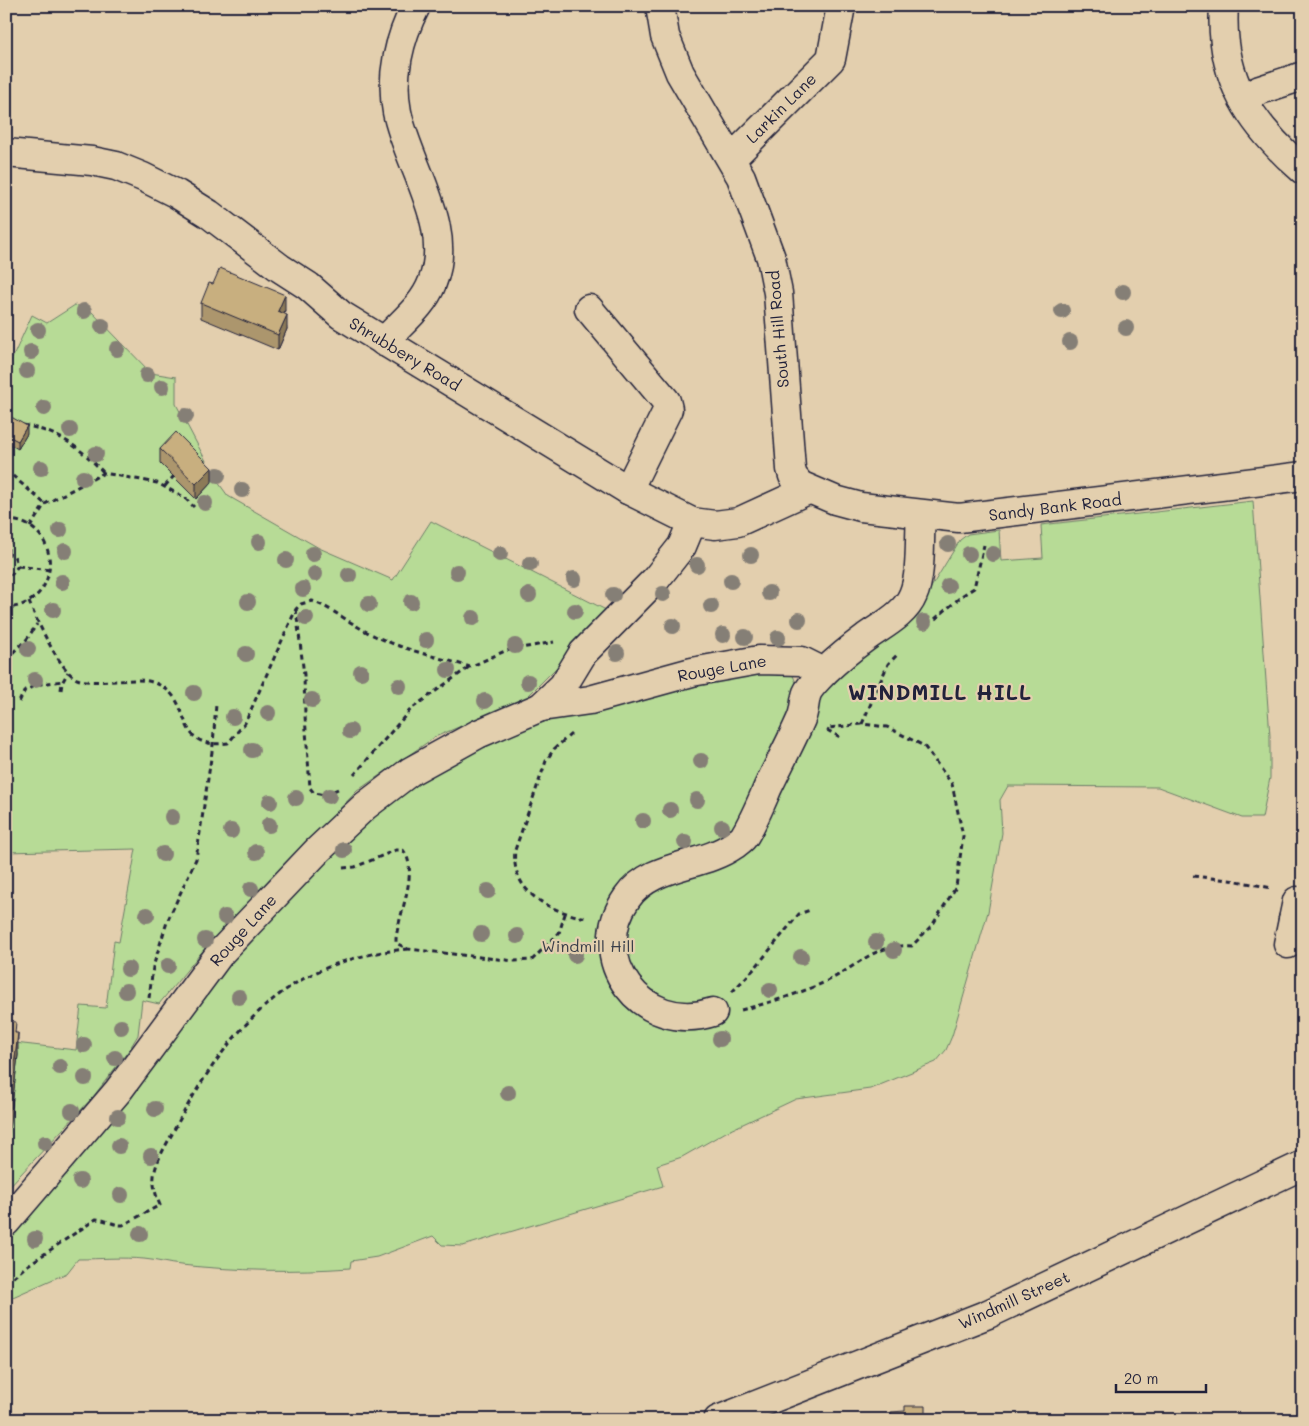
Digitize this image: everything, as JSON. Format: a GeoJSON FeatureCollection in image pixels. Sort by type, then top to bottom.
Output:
{"type":"FeatureCollection","features":[{"type":"Feature","properties":{"kind":"street"},"geometry":{"type":"LineString","coordinates":[[384,342],[425,297],[432,283],[437,264],[438,241],[430,205],[397,113],[394,85],[398,51],[407,22],[416,6]]}},
{"type":"Feature","properties":{"kind":"street","name":"South Hill Road"},"geometry":{"type":"LineString","coordinates":[[660,6],[666,36],[680,73],[732,158],[755,209],[775,276],[791,469],[796,482],[808,490]]}},
{"type":"Feature","properties":{"kind":"street","name":"Larkin Lane"},"geometry":{"type":"LineString","coordinates":[[732,158],[831,59],[842,6]]}},
{"type":"Feature","properties":{"kind":"street"},"geometry":{"type":"LineString","coordinates":[[1224,6],[1225,49],[1231,77],[1262,130],[1303,170]]}},
{"type":"Feature","properties":{"kind":"street"},"geometry":{"type":"LineString","coordinates":[[1243,98],[1260,90],[1303,76]]}},
{"type":"Feature","properties":{"kind":"street","name":"Shrubbery Road"},"geometry":{"type":"LineString","coordinates":[[6,153],[107,164],[136,174],[171,191],[209,214],[280,268],[308,286],[341,315],[628,490],[692,522],[715,525],[738,522],[808,490]]}},
{"type":"Feature","properties":{"kind":"street"},"geometry":{"type":"LineString","coordinates":[[589,309],[666,401],[668,409],[628,490]]}},
{"type":"Feature","properties":{"kind":"street","name":"Sandy Bank Road"},"geometry":{"type":"LineString","coordinates":[[808,490],[850,505],[921,515],[965,517],[1303,476]]}},
{"type":"Feature","properties":{"kind":"street"},"geometry":{"type":"LineString","coordinates":[[713,1012],[702,1016],[674,1017],[654,1010],[635,997],[623,979],[615,957],[613,941],[616,924],[626,898],[638,885],[652,875],[721,854],[744,837],[802,717],[807,692],[843,654],[899,613],[909,603],[913,595],[916,578],[921,515]]}},
{"type":"Feature","properties":{"kind":"street","name":"Rouge Lane"},"geometry":{"type":"LineString","coordinates":[[541,708],[563,686],[588,647],[656,579],[682,546],[692,522]]}},
{"type":"Feature","properties":{"kind":"street","name":"Rouge Lane"},"geometry":{"type":"LineString","coordinates":[[6,1222],[118,1091],[221,952],[318,850],[365,806],[411,771],[478,734],[541,708],[590,700],[692,672],[753,661],[777,658],[802,660],[824,672]]}},
{"type":"Feature","properties":{"kind":"street","name":"Windmill Street"},"geometry":{"type":"LineString","coordinates":[[718,1420],[988,1314],[1303,1165]]}},
{"type":"Feature","properties":{"kind":"path"},"geometry":{"type":"LineString","coordinates":[[23,425],[46,430],[58,436],[88,456],[104,473]]}},
{"type":"Feature","properties":{"kind":"path"},"geometry":{"type":"LineString","coordinates":[[6,470],[45,504]]}},
{"type":"Feature","properties":{"kind":"path"},"geometry":{"type":"LineString","coordinates":[[30,527],[45,504],[104,473],[138,478],[164,486],[184,497],[194,507]]}},
{"type":"Feature","properties":{"kind":"path"},"geometry":{"type":"LineString","coordinates":[[164,486],[174,476]]}},
{"type":"Feature","properties":{"kind":"path"},"geometry":{"type":"LineString","coordinates":[[6,520],[30,527],[40,535],[47,546],[50,570],[42,588],[29,602],[6,608]]}},
{"type":"Feature","properties":{"kind":"path"},"geometry":{"type":"LineString","coordinates":[[11,520],[7,553],[14,556],[18,566]]}},
{"type":"Feature","properties":{"kind":"path"},"geometry":{"type":"LineString","coordinates":[[934,620],[974,588],[985,540]]}},
{"type":"Feature","properties":{"kind":"path"},"geometry":{"type":"LineString","coordinates":[[18,566],[50,570]]}},
{"type":"Feature","properties":{"kind":"path"},"geometry":{"type":"LineString","coordinates":[[6,576],[12,574],[18,566]]}},
{"type":"Feature","properties":{"kind":"path"},"geometry":{"type":"LineString","coordinates":[[29,602],[38,624],[56,651],[63,668],[77,679],[142,679],[156,683],[168,690],[188,728],[198,740],[213,745],[228,743],[245,723],[296,609],[301,604],[312,600],[354,626],[390,643],[470,667]]}},
{"type":"Feature","properties":{"kind":"path"},"geometry":{"type":"LineString","coordinates":[[296,609],[304,675],[304,716],[310,788],[314,793],[325,795],[344,785]]}},
{"type":"Feature","properties":{"kind":"path"},"geometry":{"type":"LineString","coordinates":[[6,659],[27,639],[38,624]]}},
{"type":"Feature","properties":{"kind":"path"},"geometry":{"type":"LineString","coordinates":[[348,781],[411,709],[470,667],[505,652],[533,645],[578,638],[588,647]]}},
{"type":"Feature","properties":{"kind":"path"},"geometry":{"type":"LineString","coordinates":[[862,724],[888,664],[902,650]]}},
{"type":"Feature","properties":{"kind":"path"},"geometry":{"type":"LineString","coordinates":[[61,690],[68,672]]}},
{"type":"Feature","properties":{"kind":"path"},"geometry":{"type":"LineString","coordinates":[[19,702],[25,690],[41,684],[63,681]]}},
{"type":"Feature","properties":{"kind":"path"},"geometry":{"type":"LineString","coordinates":[[149,1002],[154,967],[166,922],[196,859],[213,745],[216,704]]}},
{"type":"Feature","properties":{"kind":"path"},"geometry":{"type":"LineString","coordinates":[[713,1012],[742,1010],[825,982],[876,951],[894,944],[912,946],[933,924],[956,887],[962,836],[952,784],[924,746],[887,728],[862,724],[830,730],[842,738]]}},
{"type":"Feature","properties":{"kind":"path"},"geometry":{"type":"LineString","coordinates":[[576,730],[554,749],[546,761],[515,850],[516,875],[525,891],[565,914],[616,924]]}},
{"type":"Feature","properties":{"kind":"path"},"geometry":{"type":"LineString","coordinates":[[338,866],[355,868],[371,858],[399,849],[406,854],[409,868],[408,885],[396,943],[408,949],[515,961],[532,960],[559,933],[565,914]]}},
{"type":"Feature","properties":{"kind":"path"},"geometry":{"type":"LineString","coordinates":[[1193,876],[1237,881],[1292,915]]}},
{"type":"Feature","properties":{"kind":"path"},"geometry":{"type":"LineString","coordinates":[[713,1012],[756,968],[799,914],[810,910]]}},
{"type":"Feature","properties":{"kind":"path"},"geometry":{"type":"LineString","coordinates":[[6,1283],[28,1264],[96,1219],[104,1219],[118,1226],[123,1225],[160,1205],[155,1193],[154,1176],[161,1155],[177,1124],[214,1064],[265,1006],[290,986],[338,964],[367,955],[408,949]]}},
{"type":"Feature","properties":{"kind":"green space"},"geometry":{"type":"Polygon","coordinates":[[[75,305],[90,310],[151,373],[176,377],[176,404],[215,478],[228,496],[319,548],[393,580],[431,521],[606,610],[573,643],[560,664],[525,699],[435,737],[357,791],[200,954],[159,1004],[142,1000],[138,1035],[129,1050],[93,1097],[6,1190],[6,1042],[76,1050],[81,1006],[106,1008],[114,941],[119,942],[136,849],[6,852],[6,372],[32,315],[47,323],[75,305]]]}},
{"type":"Feature","properties":{"kind":"green space","name":"Windmill Hill"},"geometry":{"type":"Polygon","coordinates":[[[1253,501],[1270,736],[1270,778],[1262,818],[1242,818],[1158,787],[1008,786],[1000,800],[1002,833],[988,912],[952,1036],[946,1050],[936,1062],[870,1089],[796,1099],[726,1132],[682,1157],[657,1165],[663,1186],[463,1246],[442,1245],[433,1236],[377,1257],[351,1261],[350,1268],[308,1270],[223,1269],[136,1258],[78,1259],[67,1273],[6,1300],[6,1237],[57,1184],[134,1085],[216,973],[301,881],[407,785],[511,730],[684,679],[790,669],[798,687],[927,594],[960,540],[968,534],[999,530],[1001,561],[1043,558],[1041,525],[1253,501]]]}},
{"type":"Feature","properties":{"kind":"building"},"geometry":{"type":"Polygon","coordinates":[[[220,268],[285,295],[278,311],[287,315],[278,335],[201,303],[209,283],[213,284],[220,268]]]}},
{"type":"Feature","properties":{"kind":"building"},"geometry":{"type":"Polygon","coordinates":[[[6,414],[27,426],[18,441],[6,435],[6,414]]]}},
{"type":"Feature","properties":{"kind":"building"},"geometry":{"type":"Polygon","coordinates":[[[176,432],[212,468],[196,484],[160,449],[176,432]]]}},
{"type":"Feature","properties":{"kind":"building"},"geometry":{"type":"Polygon","coordinates":[[[6,1021],[16,1022],[15,1033],[18,1033],[7,1125],[6,1125],[6,1021]]]}},
{"type":"Feature","properties":{"kind":"building"},"geometry":{"type":"Polygon","coordinates":[[[905,1406],[925,1406],[925,1420],[892,1420],[891,1412],[905,1411],[905,1406]]]}},
{"type":"Feature","properties":{"kind":"district","name":"WINDMILL HILL"},"geometry":{"type":"Point","coordinates":[940,693]}}]}
